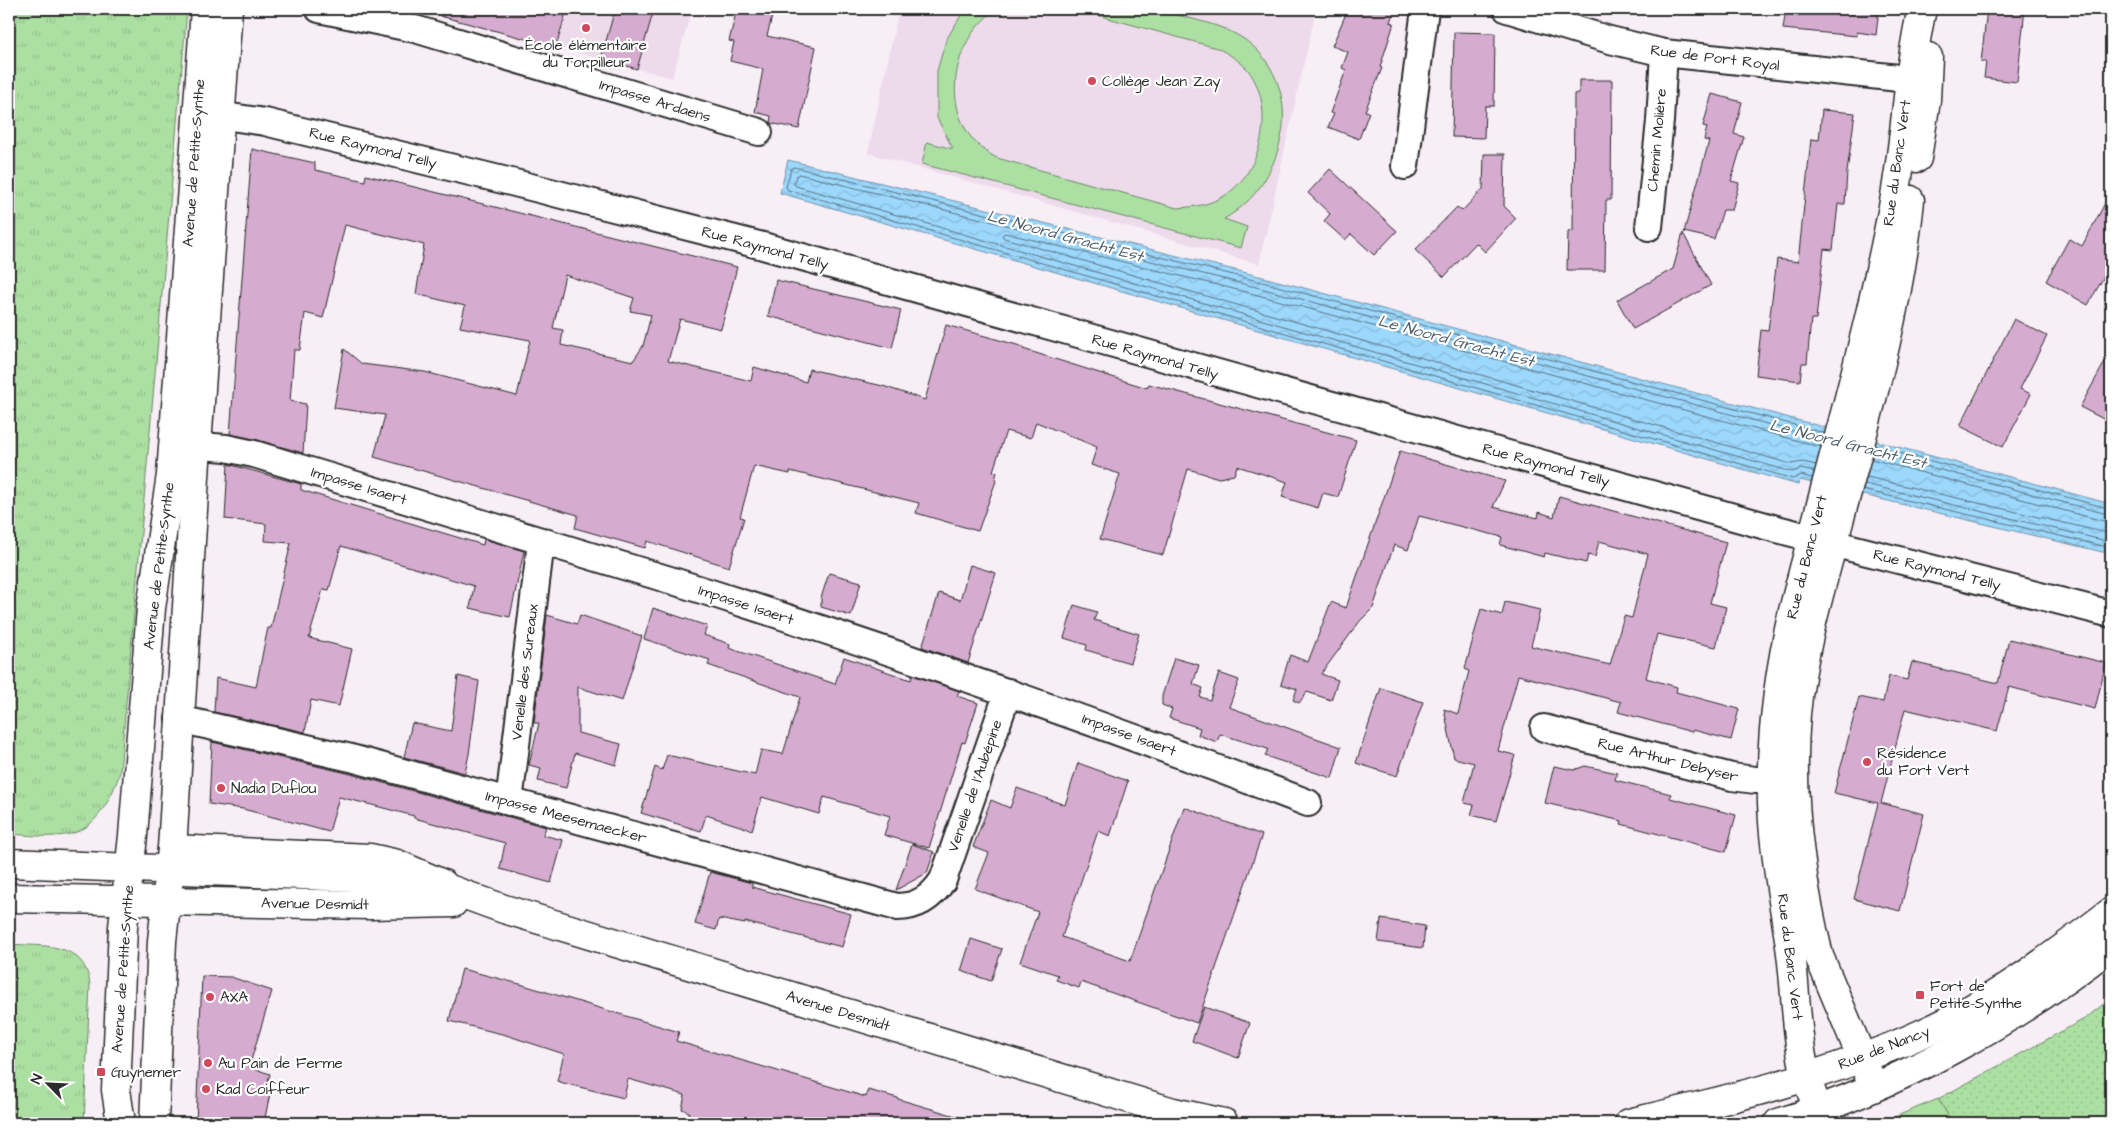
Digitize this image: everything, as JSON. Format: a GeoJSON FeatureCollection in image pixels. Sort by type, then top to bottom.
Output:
{"type":"FeatureCollection","features":[{"type":"Feature","properties":{"kind":"main road","name":"Avenue de Petite-Synthe"},"geometry":{"type":"LineString","coordinates":[[205,9],[209,114]]}},
{"type":"Feature","properties":{"kind":"main road","name":"Avenue de Petite-Synthe"},"geometry":{"type":"LineString","coordinates":[[154,1123],[162,941],[171,859],[179,719],[185,444],[209,114],[228,9]]}},
{"type":"Feature","properties":{"kind":"main road","name":"Rue du Banc Vert"},"geometry":{"type":"LineString","coordinates":[[1874,1087],[1817,948],[1803,877],[1797,825],[1783,781],[1773,728],[1780,670],[1793,611],[1823,541],[1852,427],[1892,319],[1903,266],[1911,196],[1924,118],[1918,80],[1922,9]]}},
{"type":"Feature","properties":{"kind":"main road","name":"Rue du Banc Vert"},"geometry":{"type":"LineString","coordinates":[[1918,80],[1930,9]]}},
{"type":"Feature","properties":{"kind":"main road","name":"Avenue de Petite-Synthe"},"geometry":{"type":"LineString","coordinates":[[121,1123],[116,1083],[125,901],[130,868],[151,608],[168,496],[185,444]]}},
{"type":"Feature","properties":{"kind":"main road","name":"Rue du Banc Vert"},"geometry":{"type":"LineString","coordinates":[[1783,781],[1778,867],[1790,947],[1800,1044],[1806,1076],[1818,1110]]}},
{"type":"Feature","properties":{"kind":"main road","name":"Avenue Desmidt"},"geometry":{"type":"LineString","coordinates":[[9,863],[130,868],[171,859],[410,882],[463,893],[504,909],[1183,1118],[1224,1123]]}},
{"type":"Feature","properties":{"kind":"main road","name":"Avenue Desmidt"},"geometry":{"type":"LineString","coordinates":[[9,898],[125,901],[167,900],[370,906],[444,903],[504,909]]}},
{"type":"Feature","properties":{"kind":"main road","name":"Rue de Nancy"},"geometry":{"type":"LineString","coordinates":[[1629,1123],[1728,1099],[1806,1076],[1862,1058],[1922,1034],[1976,1005],[2035,968],[2111,912]]}},
{"type":"Feature","properties":{"kind":"main road","name":"Rue de Nancy"},"geometry":{"type":"LineString","coordinates":[[1778,1123],[1818,1110],[1932,1060],[1987,1030],[2032,1002],[2111,946]]}},
{"type":"Feature","properties":{"kind":"street","name":"Impasse Ardaens"},"geometry":{"type":"LineString","coordinates":[[319,9],[415,29],[759,132]]}},
{"type":"Feature","properties":{"kind":"street"},"geometry":{"type":"LineString","coordinates":[[1405,166],[1425,9]]}},
{"type":"Feature","properties":{"kind":"street","name":"Rue de Port Royal"},"geometry":{"type":"LineString","coordinates":[[1507,9],[1619,43],[1664,53],[1918,80]]}},
{"type":"Feature","properties":{"kind":"street","name":"Chemin Molière"},"geometry":{"type":"LineString","coordinates":[[1649,227],[1660,121],[1664,53]]}},
{"type":"Feature","properties":{"kind":"street","name":"Rue Raymond Telly"},"geometry":{"type":"LineString","coordinates":[[209,114],[265,122],[763,246],[1467,444],[1823,541],[2111,614]]}},
{"type":"Feature","properties":{"kind":"street","name":"Impasse Isaert"},"geometry":{"type":"LineString","coordinates":[[185,444],[226,448],[254,454],[671,580],[1008,692],[1136,737],[1308,803]]}},
{"type":"Feature","properties":{"kind":"street","name":"Venelle des Sureaux"},"geometry":{"type":"LineString","coordinates":[[509,802],[541,542]]}},
{"type":"Feature","properties":{"kind":"street","name":"Venelle de l'Aubépine"},"geometry":{"type":"LineString","coordinates":[[943,880],[1008,692]]}},
{"type":"Feature","properties":{"kind":"street","name":"Impasse Meesemaecker"},"geometry":{"type":"LineString","coordinates":[[179,719],[351,758],[897,907],[906,907],[922,901],[936,890],[943,880]]}},
{"type":"Feature","properties":{"kind":"street","name":"Rue Arthur Debyser"},"geometry":{"type":"LineString","coordinates":[[1544,728],[1726,775],[1754,780],[1783,781]]}},
{"type":"Feature","properties":{"kind":"shaded area","name":"École élémentaire du Torpilleur"},"geometry":{"type":"Polygon","coordinates":[[[415,9],[692,9],[672,78],[415,9]]]}},
{"type":"Feature","properties":{"kind":"shaded area","name":"Collège Jean Zay"},"geometry":{"type":"Polygon","coordinates":[[[899,9],[1316,9],[1259,264],[868,153],[899,9]]]}},
{"type":"Feature","properties":{"kind":"green space"},"geometry":{"type":"Polygon","coordinates":[[[1133,8],[1156,10],[1219,27],[1239,36],[1251,45],[1262,55],[1276,80],[1281,94],[1283,124],[1278,151],[1268,175],[1245,204],[1224,219],[1247,227],[1241,248],[922,164],[927,142],[953,149],[937,118],[937,71],[946,40],[965,9],[997,9],[980,24],[967,42],[959,63],[955,85],[957,107],[965,127],[978,145],[997,158],[1177,208],[1213,202],[1237,185],[1248,171],[1256,155],[1261,138],[1263,120],[1262,102],[1257,85],[1245,66],[1217,48],[1075,9],[1133,8]]]}},
{"type":"Feature","properties":{"kind":"green space"},"geometry":{"type":"Polygon","coordinates":[[[9,9],[187,9],[120,772],[105,806],[87,827],[71,834],[53,836],[9,834],[9,9]]]}},
{"type":"Feature","properties":{"kind":"green space"},"geometry":{"type":"Polygon","coordinates":[[[9,944],[48,946],[60,949],[71,953],[80,960],[86,970],[90,984],[84,1123],[9,1123],[9,944]]]}},
{"type":"Feature","properties":{"kind":"green space"},"geometry":{"type":"Polygon","coordinates":[[[2111,998],[2111,1123],[1953,1123],[1938,1099],[2086,1018],[2111,998]]]}},
{"type":"Feature","properties":{"kind":"green space"},"geometry":{"type":"Polygon","coordinates":[[[1938,1099],[1953,1123],[1880,1123],[1938,1099]]]}},
{"type":"Feature","properties":{"kind":"water","name":"Le Noord Gracht Est"},"geometry":{"type":"Polygon","coordinates":[[[788,160],[1263,277],[2111,504],[2111,554],[1800,480],[1798,485],[780,193],[788,160]]]}},
{"type":"Feature","properties":{"kind":"building"},"geometry":{"type":"Polygon","coordinates":[[[441,9],[567,9],[556,47],[440,16],[441,9]]]}},
{"type":"Feature","properties":{"kind":"building"},"geometry":{"type":"Polygon","coordinates":[[[615,9],[654,9],[637,69],[601,59],[615,9]]]}},
{"type":"Feature","properties":{"kind":"building"},"geometry":{"type":"Polygon","coordinates":[[[737,9],[774,9],[767,36],[816,47],[799,129],[770,123],[771,116],[755,112],[763,69],[730,61],[734,42],[729,41],[737,9]]]}},
{"type":"Feature","properties":{"kind":"building"},"geometry":{"type":"Polygon","coordinates":[[[1348,9],[1395,9],[1390,22],[1394,23],[1380,67],[1382,68],[1365,111],[1369,112],[1359,139],[1328,127],[1334,114],[1330,113],[1346,70],[1342,68],[1348,52],[1332,46],[1348,9]]]}},
{"type":"Feature","properties":{"kind":"building"},"geometry":{"type":"Polygon","coordinates":[[[1786,9],[1879,9],[1876,35],[1857,32],[1857,36],[1783,29],[1786,9]]]}},
{"type":"Feature","properties":{"kind":"building"},"geometry":{"type":"Polygon","coordinates":[[[1987,9],[2025,9],[2017,82],[1984,78],[1986,62],[1981,62],[1987,9]]]}},
{"type":"Feature","properties":{"kind":"building"},"geometry":{"type":"Polygon","coordinates":[[[1454,32],[1495,33],[1494,106],[1485,106],[1484,138],[1452,137],[1454,32]]]}},
{"type":"Feature","properties":{"kind":"building"},"geometry":{"type":"Polygon","coordinates":[[[1579,80],[1612,80],[1611,200],[1606,200],[1605,270],[1567,270],[1568,232],[1573,231],[1574,94],[1579,93],[1579,80]]]}},
{"type":"Feature","properties":{"kind":"building"},"geometry":{"type":"Polygon","coordinates":[[[1712,94],[1742,102],[1734,134],[1744,137],[1731,181],[1739,183],[1732,210],[1723,210],[1714,239],[1684,232],[1709,141],[1704,140],[1707,127],[1703,126],[1712,94]]]}},
{"type":"Feature","properties":{"kind":"building"},"geometry":{"type":"Polygon","coordinates":[[[1822,110],[1855,113],[1847,172],[1845,204],[1838,204],[1833,250],[1824,249],[1816,319],[1811,319],[1807,363],[1802,363],[1800,381],[1756,375],[1761,330],[1768,331],[1777,259],[1798,262],[1811,139],[1819,140],[1822,110]]]}},
{"type":"Feature","properties":{"kind":"building"},"geometry":{"type":"Polygon","coordinates":[[[252,149],[315,163],[315,170],[365,181],[366,175],[737,267],[721,329],[680,319],[668,361],[751,381],[754,367],[806,382],[809,369],[883,386],[925,400],[946,325],[1024,347],[1023,349],[1147,388],[1149,384],[1356,440],[1338,497],[1323,493],[1318,508],[1282,497],[1287,482],[1237,466],[1234,475],[1219,478],[1188,469],[1163,555],[1100,539],[1120,474],[1091,465],[1097,447],[1036,422],[1031,438],[1006,431],[993,471],[997,472],[996,481],[978,531],[916,513],[919,503],[790,471],[790,474],[754,466],[740,517],[744,518],[729,567],[647,541],[645,548],[575,528],[578,515],[374,457],[385,415],[334,408],[344,349],[362,364],[425,372],[517,396],[530,340],[460,327],[465,306],[416,294],[424,245],[345,225],[323,318],[305,313],[300,350],[294,350],[290,401],[306,404],[303,453],[230,434],[252,149]],[[565,275],[553,328],[563,330],[561,345],[633,361],[643,346],[651,315],[630,311],[634,298],[565,275]]]}},
{"type":"Feature","properties":{"kind":"building"},"geometry":{"type":"Polygon","coordinates":[[[1484,154],[1505,154],[1504,206],[1516,218],[1485,252],[1476,243],[1444,277],[1415,250],[1457,207],[1462,211],[1483,189],[1484,154]]]}},
{"type":"Feature","properties":{"kind":"building"},"geometry":{"type":"Polygon","coordinates":[[[1330,169],[1397,231],[1374,255],[1351,234],[1345,240],[1324,221],[1330,214],[1308,193],[1330,169]]]}},
{"type":"Feature","properties":{"kind":"building"},"geometry":{"type":"Polygon","coordinates":[[[2111,192],[2111,264],[2088,305],[2046,281],[2069,239],[2082,246],[2111,192]]]}},
{"type":"Feature","properties":{"kind":"building"},"geometry":{"type":"Polygon","coordinates":[[[1683,233],[1711,285],[1633,329],[1617,300],[1673,269],[1683,233]]]}},
{"type":"Feature","properties":{"kind":"building"},"geometry":{"type":"Polygon","coordinates":[[[776,280],[901,310],[892,348],[768,316],[776,280]]]}},
{"type":"Feature","properties":{"kind":"building"},"geometry":{"type":"Polygon","coordinates":[[[2014,319],[2047,336],[2020,389],[2031,394],[2003,447],[1960,426],[2014,319]]]}},
{"type":"Feature","properties":{"kind":"building"},"geometry":{"type":"Polygon","coordinates":[[[2111,351],[2111,423],[2080,407],[2111,351]]]}},
{"type":"Feature","properties":{"kind":"building"},"geometry":{"type":"Polygon","coordinates":[[[1400,451],[1505,481],[1493,507],[1538,518],[1539,512],[1554,517],[1559,496],[1726,542],[1710,603],[1726,607],[1716,647],[1657,634],[1646,678],[1677,687],[1676,692],[1739,709],[1731,740],[1693,730],[1692,732],[1618,712],[1621,702],[1518,675],[1498,751],[1515,755],[1496,821],[1471,815],[1474,805],[1464,803],[1474,763],[1454,758],[1444,709],[1458,714],[1469,671],[1465,669],[1481,609],[1502,615],[1505,602],[1540,610],[1531,646],[1610,665],[1624,616],[1632,618],[1648,554],[1599,541],[1595,557],[1588,555],[1586,563],[1545,553],[1544,557],[1500,545],[1502,537],[1419,516],[1408,550],[1394,545],[1373,608],[1360,621],[1321,674],[1338,680],[1331,700],[1307,692],[1299,703],[1293,700],[1297,689],[1281,684],[1290,655],[1308,662],[1331,602],[1346,608],[1400,451]]]}},
{"type":"Feature","properties":{"kind":"building"},"geometry":{"type":"Polygon","coordinates":[[[228,464],[301,484],[301,490],[483,545],[484,539],[524,551],[510,617],[470,608],[474,586],[341,546],[329,590],[323,589],[309,638],[352,649],[339,706],[311,700],[305,732],[214,712],[216,678],[256,687],[268,628],[271,628],[291,543],[265,541],[266,524],[225,519],[228,464]]]}},
{"type":"Feature","properties":{"kind":"building"},"geometry":{"type":"Polygon","coordinates":[[[970,565],[996,573],[968,663],[922,647],[939,593],[960,600],[970,565]]]}},
{"type":"Feature","properties":{"kind":"building"},"geometry":{"type":"Polygon","coordinates":[[[829,573],[861,582],[851,616],[821,607],[821,598],[829,573]]]}},
{"type":"Feature","properties":{"kind":"building"},"geometry":{"type":"Polygon","coordinates":[[[1074,605],[1097,612],[1094,620],[1139,634],[1130,663],[1086,650],[1087,645],[1064,638],[1074,605]]]}},
{"type":"Feature","properties":{"kind":"building"},"geometry":{"type":"Polygon","coordinates":[[[653,608],[707,626],[704,635],[730,644],[729,648],[835,684],[844,657],[911,680],[912,675],[959,691],[957,696],[978,703],[965,743],[962,742],[929,848],[884,835],[890,816],[824,797],[819,814],[762,797],[752,830],[706,815],[701,831],[641,813],[655,767],[662,770],[667,755],[755,775],[761,750],[783,754],[800,697],[708,665],[710,660],[644,639],[653,608]]]}},
{"type":"Feature","properties":{"kind":"building"},"geometry":{"type":"Polygon","coordinates":[[[547,615],[577,624],[580,615],[642,636],[622,701],[578,687],[578,733],[621,744],[616,765],[575,753],[566,788],[538,781],[541,768],[529,765],[539,723],[534,723],[547,615]]]}},
{"type":"Feature","properties":{"kind":"building","name":"Résidence du Fort Vert"},"geometry":{"type":"Polygon","coordinates":[[[2009,639],[2106,663],[2095,709],[2009,687],[1997,731],[1905,709],[1881,803],[1924,814],[1900,911],[1854,899],[1878,803],[1834,793],[1859,697],[1883,702],[1889,676],[1907,680],[1912,662],[1998,683],[2009,639]]]}},
{"type":"Feature","properties":{"kind":"building"},"geometry":{"type":"Polygon","coordinates":[[[1174,658],[1199,665],[1193,684],[1203,688],[1200,697],[1210,700],[1219,673],[1239,680],[1229,707],[1341,747],[1332,778],[1265,756],[1268,749],[1220,734],[1217,742],[1198,735],[1200,728],[1169,718],[1172,709],[1162,705],[1162,696],[1174,658]]]}},
{"type":"Feature","properties":{"kind":"building"},"geometry":{"type":"Polygon","coordinates":[[[458,676],[479,681],[465,773],[404,757],[412,723],[451,731],[458,676]]]}},
{"type":"Feature","properties":{"kind":"building"},"geometry":{"type":"Polygon","coordinates":[[[1381,688],[1423,702],[1397,776],[1356,763],[1381,688]]]}},
{"type":"Feature","properties":{"kind":"building"},"geometry":{"type":"Polygon","coordinates":[[[212,742],[347,773],[546,827],[543,835],[563,840],[551,883],[500,869],[505,843],[414,818],[414,816],[339,797],[329,832],[243,809],[209,804],[212,742]]]}},
{"type":"Feature","properties":{"kind":"building"},"geometry":{"type":"Polygon","coordinates":[[[1078,763],[1128,781],[1110,836],[1098,831],[1062,937],[1130,961],[1184,807],[1262,835],[1197,1023],[1081,982],[1079,988],[1056,980],[1058,975],[1020,962],[1038,912],[975,889],[989,853],[973,847],[991,800],[1010,808],[1017,788],[1065,805],[1078,763]]]}},
{"type":"Feature","properties":{"kind":"building"},"geometry":{"type":"Polygon","coordinates":[[[1554,766],[1574,770],[1585,766],[1617,773],[1615,780],[1671,794],[1670,798],[1736,815],[1726,852],[1621,824],[1622,821],[1545,803],[1554,766]]]}},
{"type":"Feature","properties":{"kind":"building"},"geometry":{"type":"Polygon","coordinates":[[[912,844],[934,852],[927,873],[896,890],[912,844]]]}},
{"type":"Feature","properties":{"kind":"building"},"geometry":{"type":"Polygon","coordinates":[[[710,872],[752,883],[752,887],[851,914],[842,947],[745,922],[745,924],[719,919],[716,930],[695,924],[710,872]]]}},
{"type":"Feature","properties":{"kind":"building"},"geometry":{"type":"Polygon","coordinates":[[[1381,919],[1425,926],[1423,948],[1378,942],[1381,919]]]}},
{"type":"Feature","properties":{"kind":"building"},"geometry":{"type":"Polygon","coordinates":[[[971,939],[1002,949],[991,981],[961,971],[971,939]]]}},
{"type":"Feature","properties":{"kind":"building"},"geometry":{"type":"Polygon","coordinates":[[[462,969],[520,984],[679,1032],[676,1041],[866,1097],[868,1090],[898,1098],[959,1117],[958,1123],[704,1123],[687,1119],[689,1112],[682,1109],[685,1095],[628,1079],[624,1098],[557,1081],[564,1054],[506,1035],[449,1021],[462,969]]]}},
{"type":"Feature","properties":{"kind":"building"},"geometry":{"type":"Polygon","coordinates":[[[202,976],[231,977],[272,991],[249,1067],[270,1074],[268,1081],[272,1083],[264,1123],[196,1123],[202,976]]]}},
{"type":"Feature","properties":{"kind":"building"},"geometry":{"type":"Polygon","coordinates":[[[1204,1007],[1250,1023],[1238,1058],[1192,1041],[1204,1007]]]}},
{"type":"Feature","properties":{"kind":"place","name":"École élémentaire du Torpilleur"},"geometry":{"type":"Point","coordinates":[586,28]}},
{"type":"Feature","properties":{"kind":"place","name":"Collège Jean Zay"},"geometry":{"type":"Point","coordinates":[1092,81]}},
{"type":"Feature","properties":{"kind":"place","name":"Résidence du Fort Vert"},"geometry":{"type":"Point","coordinates":[1867,762]}},
{"type":"Feature","properties":{"kind":"place","name":"Nadia Duflou"},"geometry":{"type":"Point","coordinates":[221,788]}},
{"type":"Feature","properties":{"kind":"place","name":"Fort de Petite-Synthe"},"geometry":{"type":"Point","coordinates":[1920,995]}},
{"type":"Feature","properties":{"kind":"place","name":"AXA"},"geometry":{"type":"Point","coordinates":[210,997]}},
{"type":"Feature","properties":{"kind":"place","name":"Au Pain de Ferme"},"geometry":{"type":"Point","coordinates":[208,1063]}},
{"type":"Feature","properties":{"kind":"place","name":"Guynemer"},"geometry":{"type":"Point","coordinates":[101,1072]}},
{"type":"Feature","properties":{"kind":"place","name":"Kad Coiffeur"},"geometry":{"type":"Point","coordinates":[206,1089]}}]}
